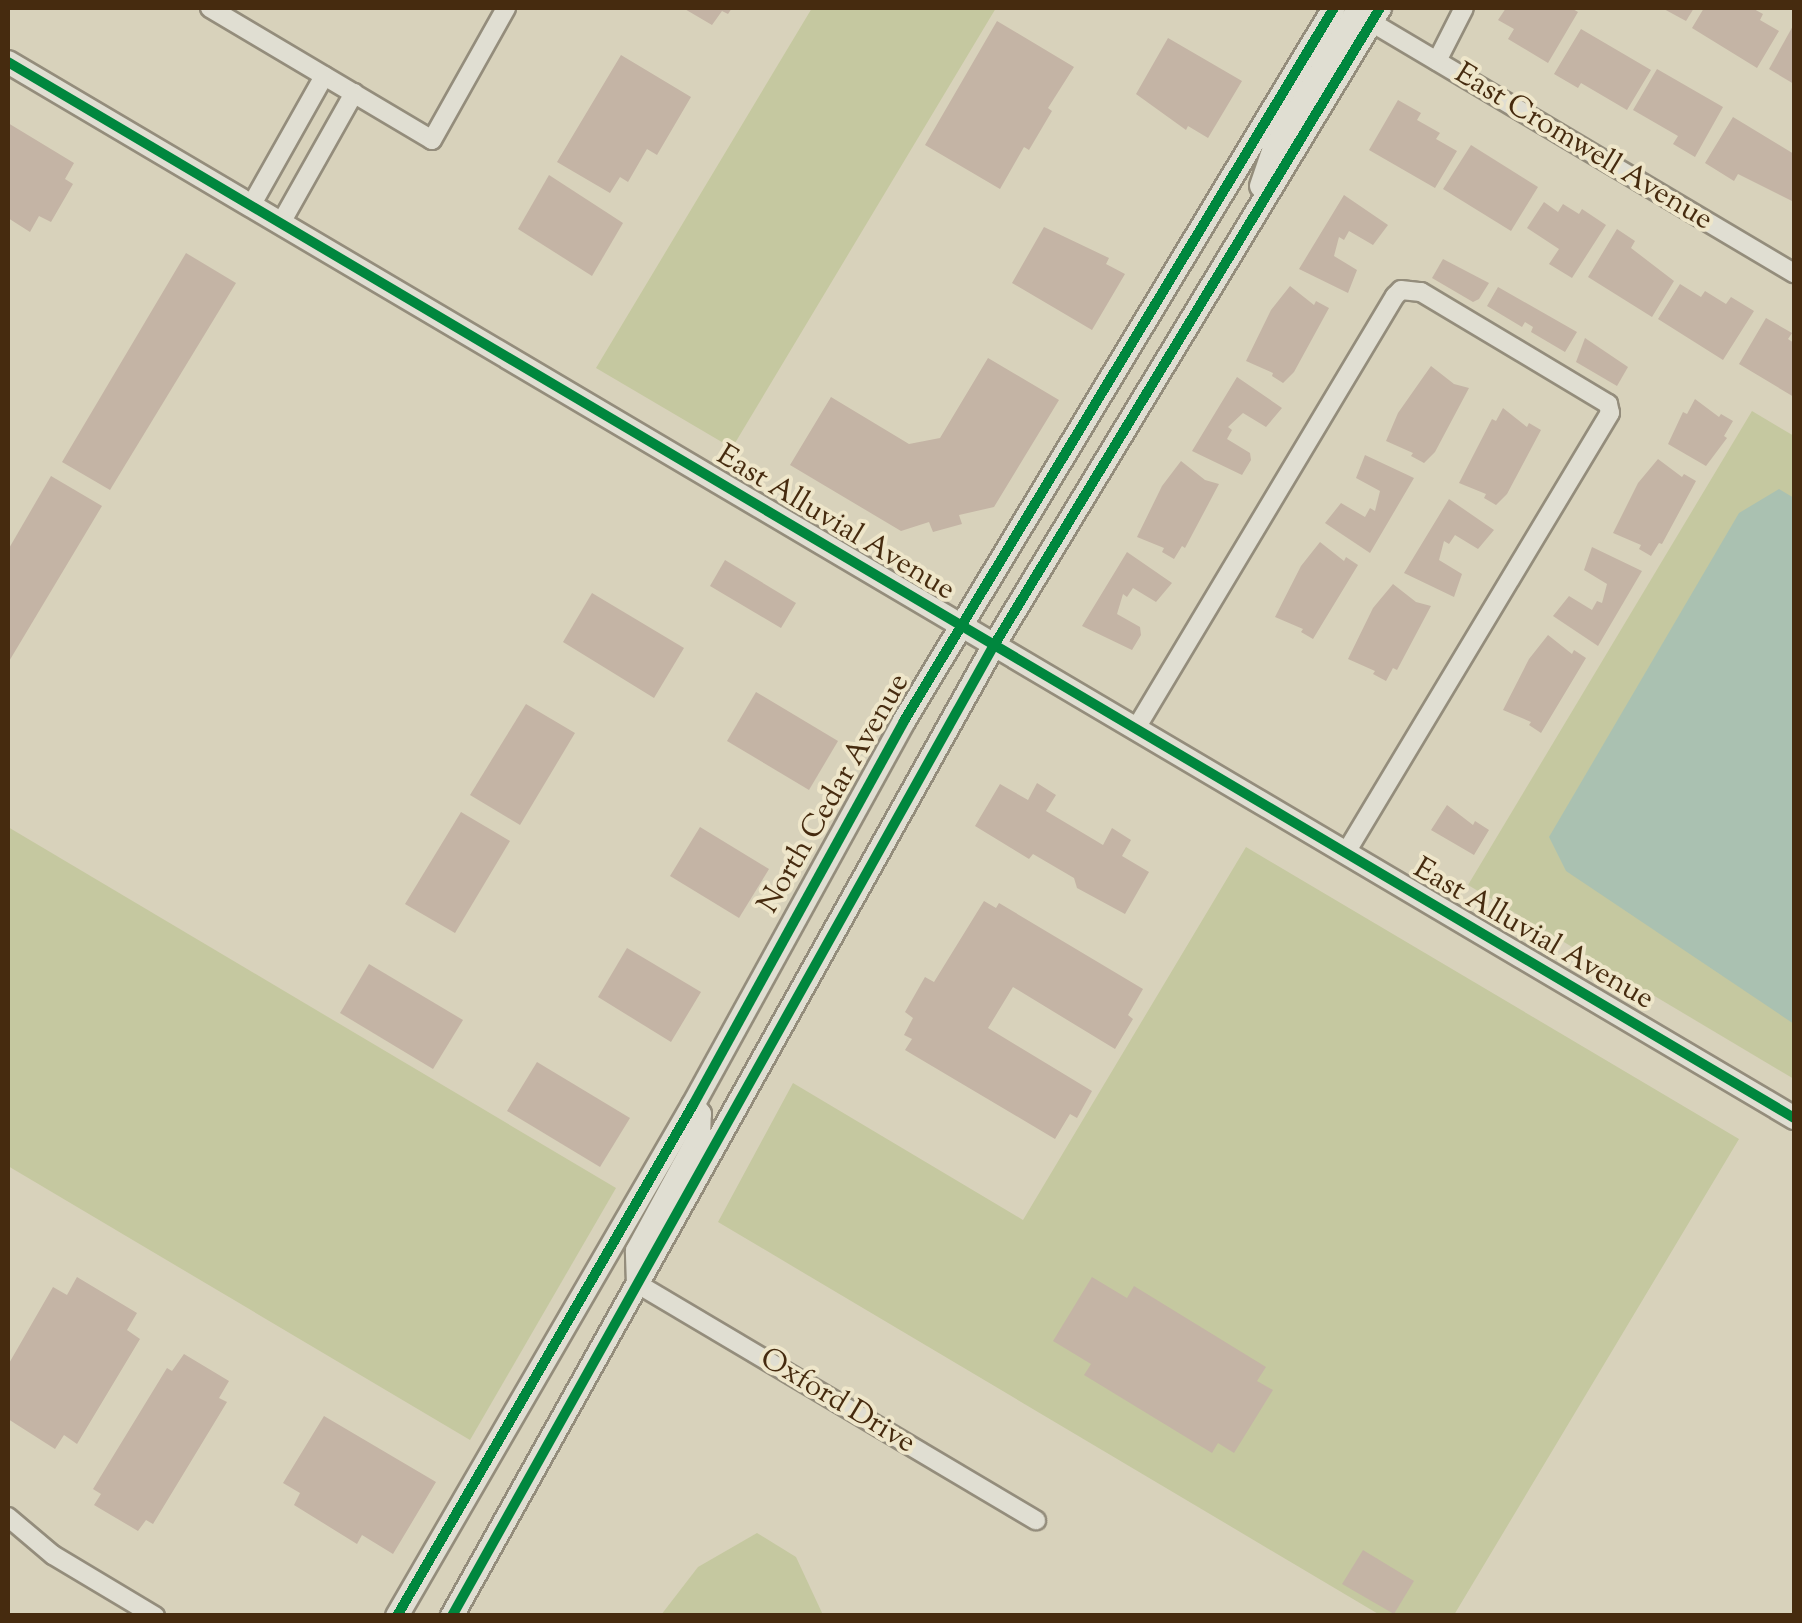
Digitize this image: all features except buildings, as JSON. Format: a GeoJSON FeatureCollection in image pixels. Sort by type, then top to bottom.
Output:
{"type":"FeatureCollection","features":[{"type":"Feature","properties":{"kind":"main road","name":"North Cedar Avenue"},"geometry":{"type":"LineString","coordinates":[[396,1616],[693,1106],[831,847],[1334,8]]}},
{"type":"Feature","properties":{"kind":"main road"},"geometry":{"type":"LineString","coordinates":[[452,1616],[993,647],[1246,232],[1274,149],[1370,12]]}},
{"type":"Feature","properties":{"kind":"main road","name":"East Alluvial Avenue"},"geometry":{"type":"LineString","coordinates":[[8,62],[1794,1118]]}},
{"type":"Feature","properties":{"kind":"main road"},"geometry":{"type":"LineString","coordinates":[[638,1284],[637,1252],[699,1138],[700,1114],[693,1106]]}},
{"type":"Feature","properties":{"kind":"street"},"geometry":{"type":"LineString","coordinates":[[210,8],[432,140],[506,8]]}},
{"type":"Feature","properties":{"kind":"street"},"geometry":{"type":"LineString","coordinates":[[1437,62],[1464,8]]}},
{"type":"Feature","properties":{"kind":"street","name":"East Cromwell Avenue"},"geometry":{"type":"LineString","coordinates":[[1370,12],[1437,62],[1794,273]]}},
{"type":"Feature","properties":{"kind":"street"},"geometry":{"type":"LineString","coordinates":[[252,204],[324,76]]}},
{"type":"Feature","properties":{"kind":"street"},"geometry":{"type":"LineString","coordinates":[[282,222],[354,93]]}},
{"type":"Feature","properties":{"kind":"street"},"geometry":{"type":"LineString","coordinates":[[1135,730],[1394,296],[1402,290],[1421,292],[1608,404],[1610,412],[1346,854]]}},
{"type":"Feature","properties":{"kind":"street","name":"Oxford Drive"},"geometry":{"type":"LineString","coordinates":[[638,1284],[1036,1520]]}},
{"type":"Feature","properties":{"kind":"street"},"geometry":{"type":"LineString","coordinates":[[8,1517],[53,1554],[155,1616]]}},
{"type":"Feature","properties":{"kind":"green space"},"geometry":{"type":"Polygon","coordinates":[[[812,8],[996,8],[732,448],[596,368],[812,8]]]}},
{"type":"Feature","properties":{"kind":"green space"},"geometry":{"type":"Polygon","coordinates":[[[1752,411],[1794,436],[1794,1079],[1468,885],[1752,411]]]}},
{"type":"Feature","properties":{"kind":"green space"},"geometry":{"type":"Polygon","coordinates":[[[8,827],[616,1188],[470,1440],[8,1166],[8,827]]]}},
{"type":"Feature","properties":{"kind":"green space"},"geometry":{"type":"Polygon","coordinates":[[[1246,847],[1739,1139],[1454,1615],[1380,1615],[718,1222],[793,1083],[1023,1220],[1246,847]]]}},
{"type":"Feature","properties":{"kind":"green space"},"geometry":{"type":"Polygon","coordinates":[[[757,1533],[796,1557],[823,1615],[661,1615],[698,1567],[757,1533]]]}},
{"type":"Feature","properties":{"kind":"shaded area"},"geometry":{"type":"Polygon","coordinates":[[[1779,489],[1794,498],[1794,1024],[1566,871],[1549,837],[1739,513],[1779,489]]]}},
{"type":"Feature","properties":{"kind":"cycle path"},"geometry":{"type":"LineString","coordinates":[[397,1616],[693,1105],[904,721],[1334,8]]}},
{"type":"Feature","properties":{"kind":"cycle path"},"geometry":{"type":"LineString","coordinates":[[452,1616],[993,647],[1380,8]]}},
{"type":"Feature","properties":{"kind":"cycle path"},"geometry":{"type":"LineString","coordinates":[[8,62],[1794,1118]]}}]}
